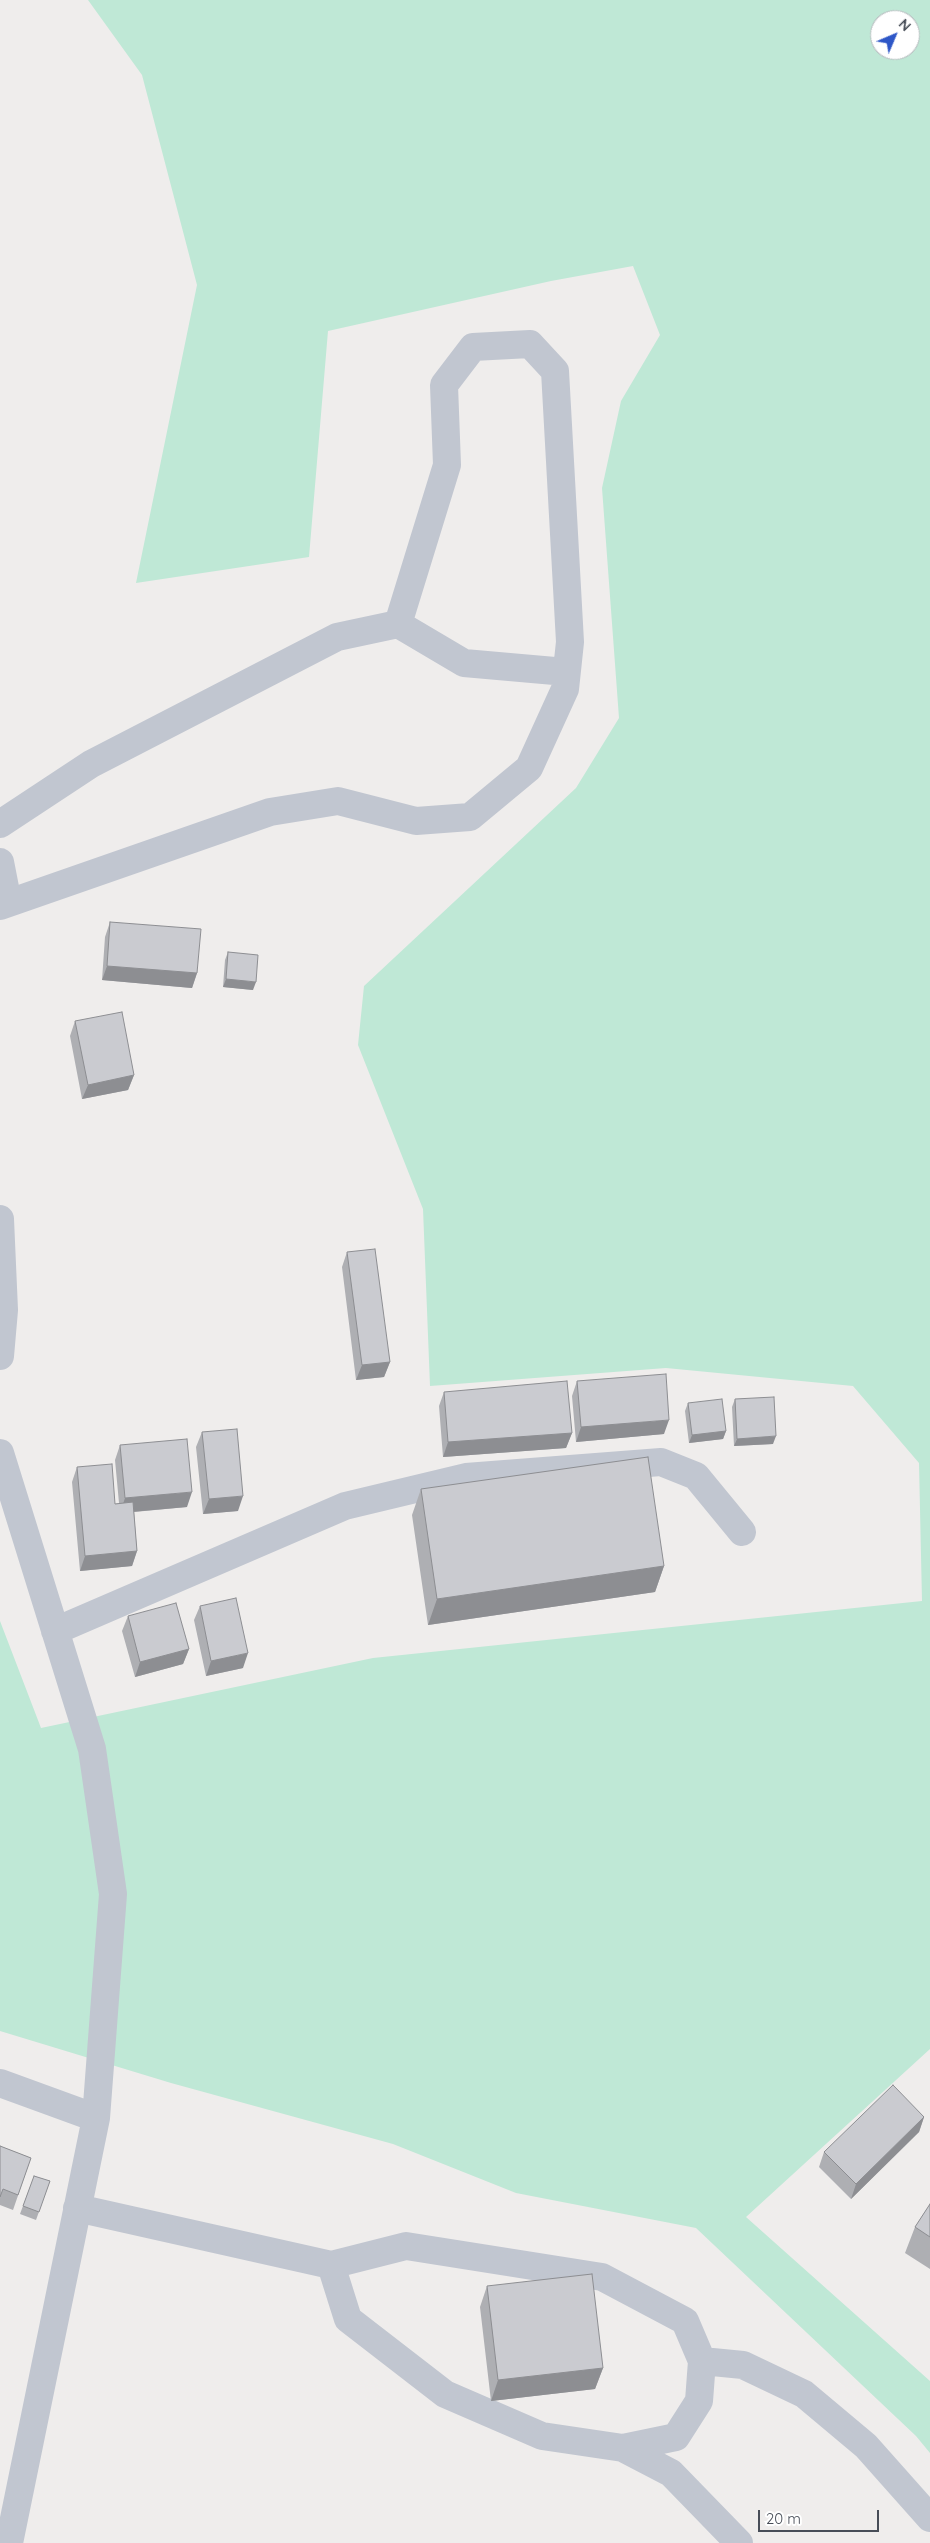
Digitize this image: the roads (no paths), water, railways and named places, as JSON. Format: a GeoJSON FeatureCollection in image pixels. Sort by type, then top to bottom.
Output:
{"type":"FeatureCollection","features":[{"type":"Feature","properties":{"kind":"street"},"geometry":{"type":"LineString","coordinates":[[0,862],[4,904],[270,812],[338,801],[416,821],[470,817],[529,768],[565,689],[570,642],[555,371],[530,344],[473,347],[444,385],[447,464],[398,624]]}},
{"type":"Feature","properties":{"kind":"street"},"geometry":{"type":"LineString","coordinates":[[0,824],[91,764],[337,637],[398,624],[464,663],[566,672]]}},
{"type":"Feature","properties":{"kind":"street"},"geometry":{"type":"LineString","coordinates":[[0,1219],[4,1310],[0,1356]]}},
{"type":"Feature","properties":{"kind":"street"},"geometry":{"type":"LineString","coordinates":[[0,1453],[92,1749],[112,1894],[96,2118],[9,2543]]}},
{"type":"Feature","properties":{"kind":"street"},"geometry":{"type":"LineString","coordinates":[[55,1631],[346,1506],[466,1477],[661,1462],[696,1476],[742,1532]]}},
{"type":"Feature","properties":{"kind":"street"},"geometry":{"type":"LineString","coordinates":[[0,2083],[96,2118]]}},
{"type":"Feature","properties":{"kind":"street"},"geometry":{"type":"LineString","coordinates":[[77,2208],[331,2266],[406,2246],[602,2277],[684,2321],[702,2361],[699,2400],[676,2437],[624,2448]]}},
{"type":"Feature","properties":{"kind":"street"},"geometry":{"type":"LineString","coordinates":[[331,2266],[348,2320],[445,2394],[542,2436],[624,2448],[671,2473],[739,2543]]}},
{"type":"Feature","properties":{"kind":"street"},"geometry":{"type":"LineString","coordinates":[[702,2361],[743,2365],[804,2394],[866,2446],[930,2518]]}}]}
